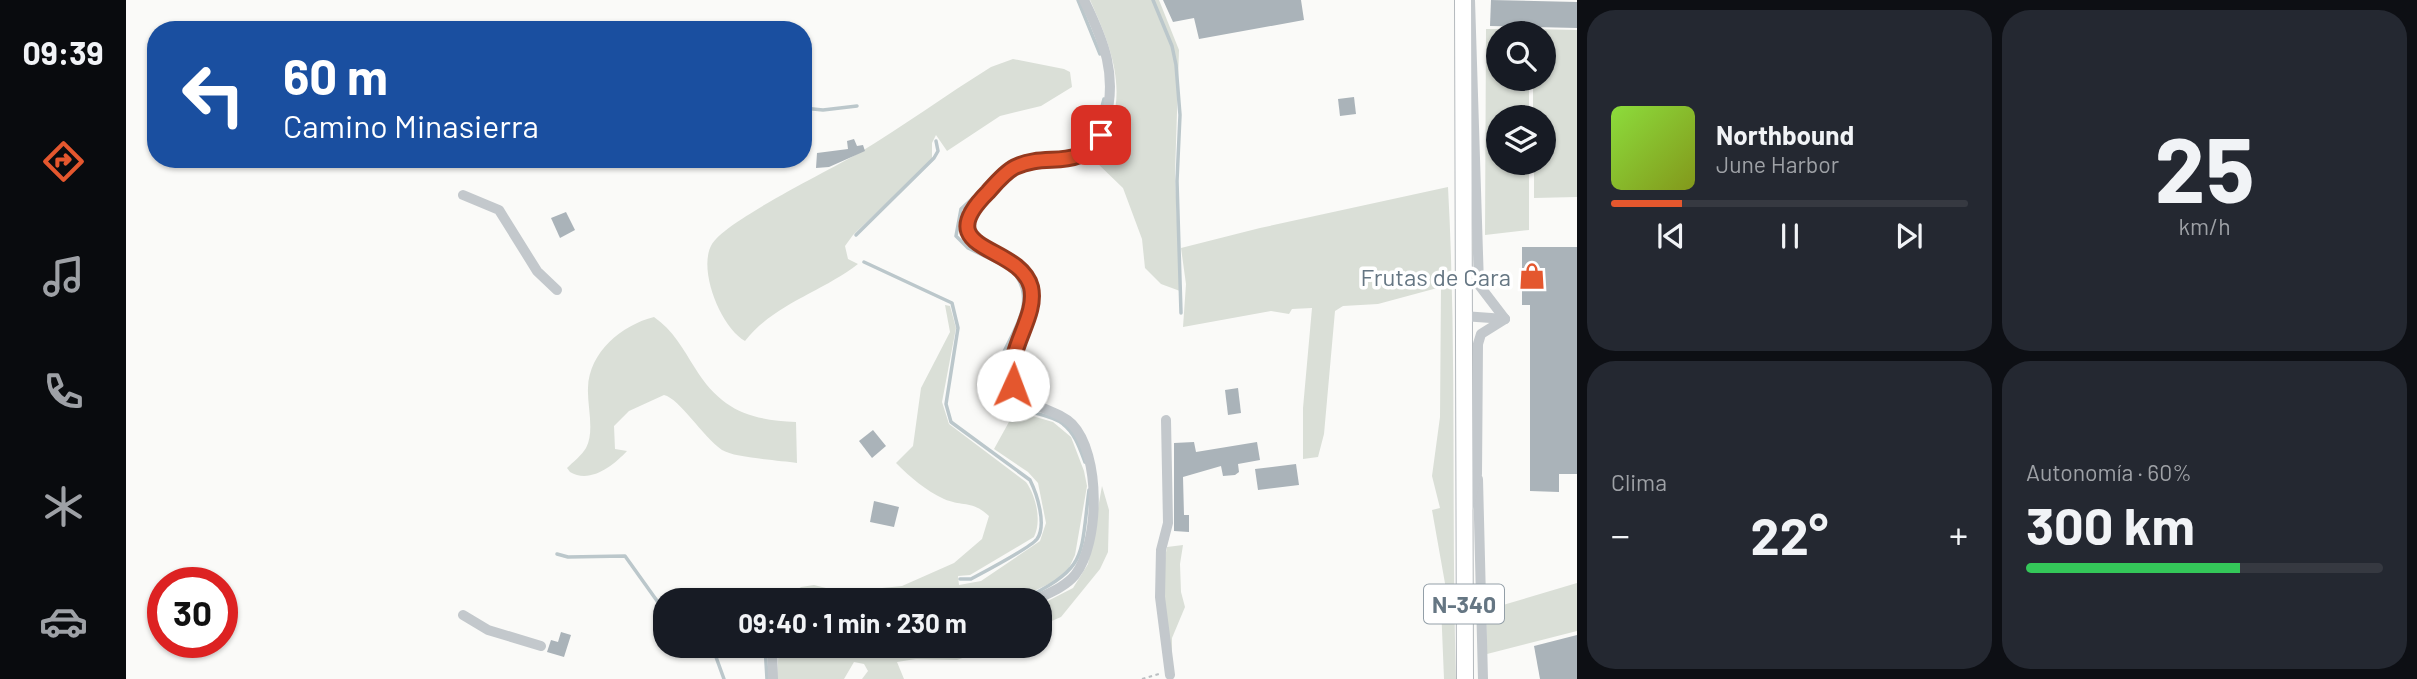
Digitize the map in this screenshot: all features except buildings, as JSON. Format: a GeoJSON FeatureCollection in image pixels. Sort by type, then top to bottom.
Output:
{"type":"FeatureCollection","features":[{"type":"Feature","properties":{"kind":"highway","name":"N-340"},"geometry":{"type":"LineString","coordinates":[[1463,0],[1465,679]]}},
{"type":"Feature","properties":{"kind":"street"},"geometry":{"type":"LineString","coordinates":[[1052,590],[1069,581],[1080,568],[1091,523],[1095,476],[1087,451],[1074,426],[1059,415],[1025,400],[1013,385],[1012,358],[1031,303],[1031,289],[1018,267],[974,240],[967,225],[970,210],[1014,168],[1082,155],[1101,135],[1111,93],[1111,68],[1084,0]]}},
{"type":"Feature","properties":{"kind":"street"},"geometry":{"type":"LineString","coordinates":[[1470,0],[1479,285],[1505,319]]}},
{"type":"Feature","properties":{"kind":"street"},"geometry":{"type":"LineString","coordinates":[[463,195],[499,210],[537,271],[557,290]]}},
{"type":"Feature","properties":{"kind":"street"},"geometry":{"type":"LineString","coordinates":[[1463,316],[1505,319]]}},
{"type":"Feature","properties":{"kind":"street"},"geometry":{"type":"LineString","coordinates":[[1483,679],[1480,490],[1477,474],[1478,344],[1481,334],[1505,319]]}},
{"type":"Feature","properties":{"kind":"street"},"geometry":{"type":"LineString","coordinates":[[1166,420],[1168,523],[1161,550],[1160,597],[1170,675]]}},
{"type":"Feature","properties":{"kind":"street"},"geometry":{"type":"LineString","coordinates":[[1464,529],[1477,474]]}},
{"type":"Feature","properties":{"kind":"street"},"geometry":{"type":"LineString","coordinates":[[463,615],[488,630],[541,646]]}},
{"type":"Feature","properties":{"kind":"street"},"geometry":{"type":"LineString","coordinates":[[772,658],[773,679]]}},
{"type":"Feature","properties":{"kind":"path"},"geometry":{"type":"LineString","coordinates":[[1142,679],[1155,674],[1170,675]]}},
{"type":"Feature","properties":{"kind":"shaded area"},"geometry":{"type":"Polygon","coordinates":[[[1090,0],[1159,0],[1179,50],[1175,174],[1180,291],[1161,284],[1145,268],[1142,239],[1123,188],[1094,160],[1113,119],[1116,80],[1107,41],[1090,0]]]}},
{"type":"Feature","properties":{"kind":"shaded area"},"geometry":{"type":"Polygon","coordinates":[[[1486,29],[1486,91],[1529,91],[1529,105],[1486,105],[1486,175],[1529,175],[1529,230],[1485,235],[1486,29]]]}},
{"type":"Feature","properties":{"kind":"shaded area"},"geometry":{"type":"Polygon","coordinates":[[[1556,30],[1577,30],[1577,197],[1534,198],[1534,175],[1556,175],[1556,105],[1533,105],[1533,91],[1556,91],[1556,30]]]}},
{"type":"Feature","properties":{"kind":"shaded area"},"geometry":{"type":"Polygon","coordinates":[[[1013,59],[1064,69],[1070,72],[1072,87],[1041,106],[1000,116],[947,151],[936,135],[932,143],[932,160],[853,235],[845,246],[848,259],[858,264],[770,317],[745,341],[736,334],[720,311],[707,268],[712,244],[721,234],[779,196],[874,144],[991,67],[1013,59]]]}},
{"type":"Feature","properties":{"kind":"shaded area"},"geometry":{"type":"Polygon","coordinates":[[[1448,187],[1456,679],[1444,679],[1441,605],[1446,589],[1432,510],[1440,508],[1432,476],[1440,417],[1441,287],[1378,304],[1343,306],[1335,311],[1324,434],[1318,457],[1303,459],[1303,408],[1312,308],[1292,309],[1289,314],[1271,311],[1183,327],[1186,284],[1181,248],[1448,187]]]}},
{"type":"Feature","properties":{"kind":"shaded area"},"geometry":{"type":"Polygon","coordinates":[[[945,305],[950,306],[956,328],[942,402],[949,424],[1026,482],[1033,494],[1038,516],[1034,537],[970,575],[958,576],[959,585],[981,581],[1040,541],[1046,523],[1038,483],[1028,472],[994,449],[1015,411],[1053,422],[1071,437],[1084,471],[1087,486],[1075,555],[1069,568],[1055,581],[1040,588],[882,588],[902,586],[954,563],[982,539],[989,516],[977,508],[937,495],[918,483],[896,463],[913,446],[921,388],[950,332],[945,305]]]}},
{"type":"Feature","properties":{"kind":"shaded area"},"geometry":{"type":"Polygon","coordinates":[[[654,317],[672,334],[705,382],[726,403],[764,419],[796,422],[797,463],[747,457],[722,450],[677,403],[664,395],[629,411],[614,426],[615,449],[627,451],[615,462],[593,475],[570,472],[567,468],[582,453],[589,441],[588,388],[594,363],[619,333],[654,317]]]}},
{"type":"Feature","properties":{"kind":"shaded area"},"geometry":{"type":"Polygon","coordinates":[[[1102,486],[1109,510],[1108,552],[1100,569],[1061,617],[1052,621],[1052,599],[1073,588],[1088,564],[1102,486]]]}},
{"type":"Feature","properties":{"kind":"shaded area"},"geometry":{"type":"Polygon","coordinates":[[[1183,545],[1180,564],[1181,592],[1185,607],[1172,638],[1172,662],[1165,604],[1165,561],[1167,547],[1183,545]]]}},
{"type":"Feature","properties":{"kind":"shaded area"},"geometry":{"type":"Polygon","coordinates":[[[1577,583],[1577,631],[1487,654],[1486,610],[1577,583]]]}},
{"type":"Feature","properties":{"kind":"shaded area"},"geometry":{"type":"Polygon","coordinates":[[[814,585],[826,588],[800,588],[801,587],[814,585]]]}},
{"type":"Feature","properties":{"kind":"shaded area"},"geometry":{"type":"Polygon","coordinates":[[[778,658],[963,658],[897,662],[904,679],[862,679],[868,671],[864,664],[854,662],[844,679],[777,679],[778,658]]]}},
{"type":"Feature","properties":{"kind":"waterway"},"geometry":{"type":"LineString","coordinates":[[1078,0],[1100,54]]}},
{"type":"Feature","properties":{"kind":"waterway"},"geometry":{"type":"LineString","coordinates":[[1153,0],[1172,46],[1176,65],[1180,115],[1177,181],[1181,313]]}},
{"type":"Feature","properties":{"kind":"waterway"},"geometry":{"type":"LineString","coordinates":[[1001,264],[968,248],[956,236],[961,209],[1013,161],[1027,156],[1071,153],[1085,146],[1095,132],[1104,99]]}},
{"type":"Feature","properties":{"kind":"waterway"},"geometry":{"type":"LineString","coordinates":[[812,109],[857,106]]}},
{"type":"Feature","properties":{"kind":"waterway"},"geometry":{"type":"LineString","coordinates":[[856,235],[934,158],[938,151],[936,141]]}},
{"type":"Feature","properties":{"kind":"waterway"},"geometry":{"type":"LineString","coordinates":[[864,262],[952,303],[958,328],[946,404],[951,422],[1030,480],[1038,501],[1041,526],[1037,539],[971,579],[960,579]]}},
{"type":"Feature","properties":{"kind":"waterway"},"geometry":{"type":"LineString","coordinates":[[1011,269],[1021,285],[1024,301],[1021,316],[1000,361],[996,376],[998,391],[1009,404],[1063,424],[1074,437],[1085,462]]}},
{"type":"Feature","properties":{"kind":"waterway"},"geometry":{"type":"LineString","coordinates":[[1045,588],[1059,579],[1077,559],[1084,532],[1089,490]]}},
{"type":"Feature","properties":{"kind":"waterway"},"geometry":{"type":"LineString","coordinates":[[557,554],[568,557],[625,556],[653,595]]}},
{"type":"Feature","properties":{"kind":"waterway"},"geometry":{"type":"LineString","coordinates":[[716,658],[724,679]]}},
{"type":"Feature","properties":{"kind":"waterway"},"geometry":{"type":"LineString","coordinates":[[766,658],[767,679]]}},
{"type":"Feature","properties":{"kind":"place","name":"Frutas de Cara"},"geometry":{"type":"Point","coordinates":[1532,276]}},
{"type":"Feature","properties":{"kind":"route"},"geometry":{"type":"LineString","coordinates":[[1013,385],[1010,374],[1012,358],[1031,303],[1031,289],[1018,267],[974,240],[967,225],[970,210],[1014,168],[1024,164],[1072,159],[1091,149],[1101,135]]}}]}
